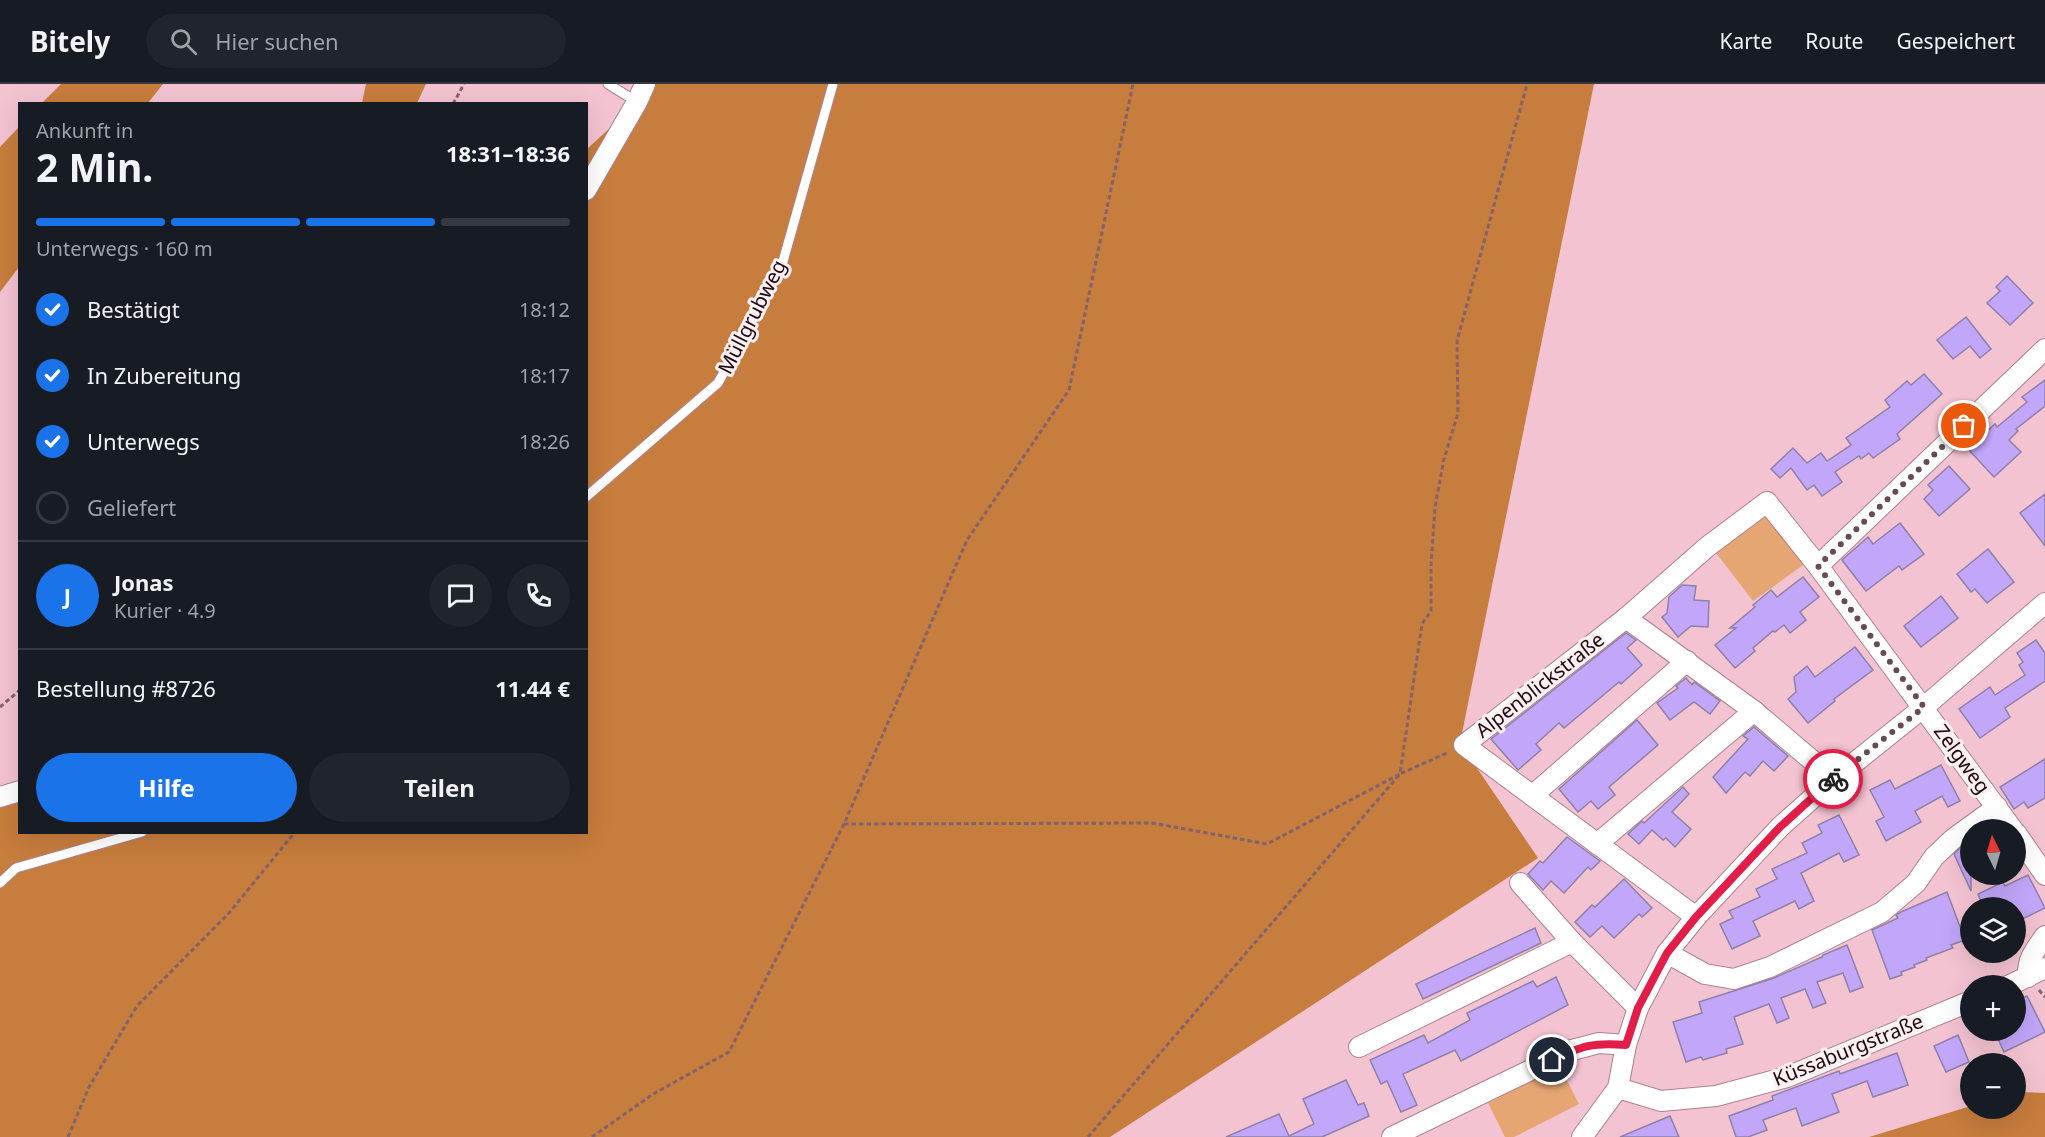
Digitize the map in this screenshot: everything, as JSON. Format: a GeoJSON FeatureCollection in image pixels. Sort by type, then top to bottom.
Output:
{"type":"FeatureCollection","features":[{"type":"Feature","properties":{"kind":"street"},"geometry":{"type":"LineString","coordinates":[[588,186],[641,93]]}},
{"type":"Feature","properties":{"kind":"street"},"geometry":{"type":"LineString","coordinates":[[1818,566],[2045,349]]}},
{"type":"Feature","properties":{"kind":"street","name":"Alpenblickstraße"},"geometry":{"type":"LineString","coordinates":[[1696,917],[1464,745],[1626,618],[1707,546],[1767,502],[1818,566]]}},
{"type":"Feature","properties":{"kind":"street","name":"Zelgweg"},"geometry":{"type":"LineString","coordinates":[[1818,566],[2005,819]]}},
{"type":"Feature","properties":{"kind":"street"},"geometry":{"type":"LineString","coordinates":[[1582,1137],[1618,1088],[1626,1045],[1638,1008],[1667,953],[1696,917],[1780,827],[2045,603]]}},
{"type":"Feature","properties":{"kind":"street"},"geometry":{"type":"LineString","coordinates":[[1626,618],[1754,711],[1834,779]]}},
{"type":"Feature","properties":{"kind":"street"},"geometry":{"type":"LineString","coordinates":[[1533,795],[1687,661]]}},
{"type":"Feature","properties":{"kind":"street"},"geometry":{"type":"LineString","coordinates":[[1597,844],[1754,711]]}},
{"type":"Feature","properties":{"kind":"street"},"geometry":{"type":"LineString","coordinates":[[0,797],[18,792]]}},
{"type":"Feature","properties":{"kind":"street"},"geometry":{"type":"LineString","coordinates":[[1667,953],[1705,974],[1734,979],[1770,967],[1882,912],[1916,883],[1934,857],[1953,839],[1996,807]]}},
{"type":"Feature","properties":{"kind":"street"},"geometry":{"type":"LineString","coordinates":[[2026,846],[2043,868]]}},
{"type":"Feature","properties":{"kind":"street"},"geometry":{"type":"LineString","coordinates":[[1520,883],[1572,942],[1638,1008]]}},
{"type":"Feature","properties":{"kind":"street"},"geometry":{"type":"LineString","coordinates":[[2037,972],[2028,964],[2032,952],[2045,936]]}},
{"type":"Feature","properties":{"kind":"street"},"geometry":{"type":"LineString","coordinates":[[1359,1047],[1572,942]]}},
{"type":"Feature","properties":{"kind":"street","name":"Küssaburgstraße"},"geometry":{"type":"LineString","coordinates":[[1618,1088],[1661,1101],[1716,1096],[1787,1077],[1960,1006]]}},
{"type":"Feature","properties":{"kind":"street"},"geometry":{"type":"LineString","coordinates":[[1392,1137],[1572,1050],[1599,1043],[1626,1045]]}},
{"type":"Feature","properties":{"kind":"lane"},"geometry":{"type":"LineString","coordinates":[[608,84],[641,93]]}},
{"type":"Feature","properties":{"kind":"lane","name":"Müllgrubweg"},"geometry":{"type":"LineString","coordinates":[[588,495],[718,383],[782,265],[833,84]]}},
{"type":"Feature","properties":{"kind":"lane"},"geometry":{"type":"LineString","coordinates":[[0,883],[16,868],[135,834]]}},
{"type":"Feature","properties":{"kind":"path"},"geometry":{"type":"LineString","coordinates":[[454,102],[464,84]]}},
{"type":"Feature","properties":{"kind":"path"},"geometry":{"type":"LineString","coordinates":[[592,1137],[652,1094],[729,1052],[844,824],[967,540],[1069,390],[1132,84]]}},
{"type":"Feature","properties":{"kind":"path"},"geometry":{"type":"LineString","coordinates":[[1088,1137],[1400,774],[1422,624],[1431,611],[1435,507],[1444,459],[1458,413],[1457,341],[1527,84]]}},
{"type":"Feature","properties":{"kind":"path"},"geometry":{"type":"LineString","coordinates":[[0,707],[18,692]]}},
{"type":"Feature","properties":{"kind":"path"},"geometry":{"type":"LineString","coordinates":[[844,824],[1152,823],[1267,844],[1400,774],[1464,745]]}},
{"type":"Feature","properties":{"kind":"path"},"geometry":{"type":"LineString","coordinates":[[68,1137],[89,1087],[137,1006],[229,913],[293,834]]}},
{"type":"Feature","properties":{"kind":"shaded area"},"geometry":{"type":"Polygon","coordinates":[[[61,84],[163,84],[149,102],[43,102],[61,84]]]}},
{"type":"Feature","properties":{"kind":"shaded area"},"geometry":{"type":"Polygon","coordinates":[[[366,84],[426,84],[417,102],[362,102],[366,84]]]}},
{"type":"Feature","properties":{"kind":"shaded area"},"geometry":{"type":"Polygon","coordinates":[[[645,84],[1594,84],[1460,743],[1538,858],[1110,1137],[0,1137],[0,802],[18,788],[18,834],[588,834],[588,148],[638,102],[645,84]]]}},
{"type":"Feature","properties":{"kind":"shaded area"},"geometry":{"type":"Polygon","coordinates":[[[18,128],[18,268],[0,292],[0,147],[18,128]]]}},
{"type":"Feature","properties":{"kind":"shaded area"},"geometry":{"type":"Polygon","coordinates":[[[1761,516],[1769,517],[1806,563],[1753,601],[1713,549],[1761,516]]]}},
{"type":"Feature","properties":{"kind":"shaded area"},"geometry":{"type":"Polygon","coordinates":[[[1560,1067],[1579,1104],[1514,1137],[1505,1137],[1488,1103],[1560,1067]]]}},
{"type":"Feature","properties":{"kind":"shaded area"},"geometry":{"type":"Polygon","coordinates":[[[2026,1092],[2045,1093],[2045,1137],[1869,1137],[1960,1109],[1960,1119],[2026,1119],[2026,1092]]]}},
{"type":"Feature","properties":{"kind":"building"},"geometry":{"type":"Polygon","coordinates":[[[2007,276],[2033,303],[2010,325],[1987,303],[2000,291],[1996,287],[2007,276]]]}},
{"type":"Feature","properties":{"kind":"building"},"geometry":{"type":"Polygon","coordinates":[[[1966,317],[1991,349],[1980,358],[1970,346],[1953,359],[1937,340],[1966,317]]]}},
{"type":"Feature","properties":{"kind":"building"},"geometry":{"type":"Polygon","coordinates":[[[1924,374],[1942,394],[1897,434],[1900,439],[1873,458],[1869,453],[1861,459],[1859,456],[1835,472],[1842,482],[1822,496],[1814,485],[1807,490],[1791,468],[1780,478],[1771,469],[1793,448],[1807,463],[1821,453],[1827,461],[1851,445],[1846,438],[1890,407],[1885,400],[1907,381],[1911,385],[1924,374]]]}},
{"type":"Feature","properties":{"kind":"building"},"geometry":{"type":"Polygon","coordinates":[[[2045,380],[2045,406],[2016,429],[2018,431],[2009,440],[2021,452],[1994,477],[1968,449],[1995,424],[1997,427],[2027,402],[2022,397],[2045,380]]]}},
{"type":"Feature","properties":{"kind":"building"},"geometry":{"type":"Polygon","coordinates":[[[1949,466],[1970,489],[1939,516],[1924,499],[1933,490],[1928,485],[1949,466]]]}},
{"type":"Feature","properties":{"kind":"building"},"geometry":{"type":"Polygon","coordinates":[[[2045,494],[2045,546],[2020,513],[2045,494]]]}},
{"type":"Feature","properties":{"kind":"building"},"geometry":{"type":"Polygon","coordinates":[[[1900,523],[1924,554],[1902,570],[1899,566],[1866,591],[1842,560],[1868,537],[1873,544],[1900,523]]]}},
{"type":"Feature","properties":{"kind":"building"},"geometry":{"type":"Polygon","coordinates":[[[1988,549],[2014,582],[1987,603],[1975,589],[1971,592],[1957,574],[1988,549]]]}},
{"type":"Feature","properties":{"kind":"building"},"geometry":{"type":"Polygon","coordinates":[[[1803,577],[1819,597],[1800,612],[1806,620],[1790,633],[1784,625],[1775,632],[1773,631],[1735,668],[1715,645],[1736,628],[1730,628],[1771,590],[1777,597],[1803,577]]]}},
{"type":"Feature","properties":{"kind":"building"},"geometry":{"type":"Polygon","coordinates":[[[1682,585],[1696,586],[1694,600],[1709,601],[1708,627],[1691,626],[1678,637],[1662,617],[1667,613],[1669,597],[1682,585]]]}},
{"type":"Feature","properties":{"kind":"building"},"geometry":{"type":"Polygon","coordinates":[[[1941,596],[1958,618],[1921,647],[1904,626],[1941,596]]]}},
{"type":"Feature","properties":{"kind":"building"},"geometry":{"type":"Polygon","coordinates":[[[1626,633],[1636,640],[1627,648],[1642,665],[1564,728],[1559,723],[1536,744],[1541,750],[1518,770],[1491,739],[1626,633]]]}},
{"type":"Feature","properties":{"kind":"building"},"geometry":{"type":"Polygon","coordinates":[[[2036,640],[2045,653],[2045,681],[2005,708],[2010,717],[1980,738],[1959,709],[1990,687],[1995,695],[2025,675],[2019,665],[2023,662],[2017,653],[2036,640]]]}},
{"type":"Feature","properties":{"kind":"building"},"geometry":{"type":"Polygon","coordinates":[[[1855,647],[1873,670],[1834,699],[1835,701],[1808,723],[1788,699],[1796,692],[1794,677],[1807,666],[1815,677],[1855,647]]]}},
{"type":"Feature","properties":{"kind":"building"},"geometry":{"type":"Polygon","coordinates":[[[1686,678],[1692,685],[1694,682],[1720,701],[1710,714],[1694,702],[1670,720],[1657,703],[1678,688],[1676,686],[1686,678]]]}},
{"type":"Feature","properties":{"kind":"building"},"geometry":{"type":"Polygon","coordinates":[[[1637,720],[1658,745],[1609,787],[1615,795],[1598,809],[1591,801],[1578,812],[1559,789],[1637,720]]]}},
{"type":"Feature","properties":{"kind":"building"},"geometry":{"type":"Polygon","coordinates":[[[1754,727],[1788,756],[1774,771],[1763,761],[1750,776],[1745,772],[1726,793],[1713,777],[1748,739],[1743,736],[1754,727]]]}},
{"type":"Feature","properties":{"kind":"building"},"geometry":{"type":"Polygon","coordinates":[[[2045,759],[2045,798],[2028,808],[2024,802],[2014,809],[2000,787],[2045,759]]]}},
{"type":"Feature","properties":{"kind":"building"},"geometry":{"type":"Polygon","coordinates":[[[1941,765],[1960,801],[1948,807],[1942,796],[1915,811],[1921,822],[1886,841],[1876,821],[1884,817],[1870,790],[1890,780],[1895,789],[1941,765]]]}},
{"type":"Feature","properties":{"kind":"building"},"geometry":{"type":"Polygon","coordinates":[[[1683,787],[1689,794],[1672,812],[1691,829],[1675,847],[1666,838],[1663,840],[1652,830],[1639,844],[1628,834],[1642,821],[1644,823],[1683,787]]]}},
{"type":"Feature","properties":{"kind":"building"},"geometry":{"type":"Polygon","coordinates":[[[1839,815],[1859,855],[1844,862],[1839,853],[1801,873],[1814,901],[1799,909],[1795,901],[1753,921],[1760,936],[1732,949],[1720,924],[1733,918],[1729,911],[1760,897],[1756,889],[1777,879],[1772,869],[1807,853],[1802,843],[1822,833],[1818,825],[1839,815]]]}},
{"type":"Feature","properties":{"kind":"building"},"geometry":{"type":"Polygon","coordinates":[[[1567,837],[1600,861],[1591,870],[1588,867],[1564,893],[1551,881],[1543,890],[1528,874],[1540,861],[1543,863],[1567,837]]]}},
{"type":"Feature","properties":{"kind":"building"},"geometry":{"type":"Polygon","coordinates":[[[1960,848],[1960,867],[1954,854],[1960,848]]]}},
{"type":"Feature","properties":{"kind":"building"},"geometry":{"type":"Polygon","coordinates":[[[2028,875],[2045,908],[2026,917],[2026,897],[1979,897],[1978,894],[1997,885],[2026,885],[2028,875]]]}},
{"type":"Feature","properties":{"kind":"building"},"geometry":{"type":"Polygon","coordinates":[[[1624,879],[1652,908],[1642,917],[1639,914],[1614,938],[1602,926],[1590,937],[1575,922],[1592,905],[1595,907],[1624,879]]]}},
{"type":"Feature","properties":{"kind":"building"},"geometry":{"type":"Polygon","coordinates":[[[1947,892],[1960,927],[1960,942],[1951,945],[1953,948],[1926,958],[1927,960],[1914,965],[1915,967],[1901,972],[1902,975],[1890,979],[1872,930],[1898,918],[1896,915],[1947,892]]]}},
{"type":"Feature","properties":{"kind":"building"},"geometry":{"type":"Polygon","coordinates":[[[1535,928],[1541,943],[1423,999],[1416,984],[1535,928]]]}},
{"type":"Feature","properties":{"kind":"building"},"geometry":{"type":"Polygon","coordinates":[[[1847,945],[1863,987],[1850,992],[1843,973],[1817,982],[1826,1003],[1813,1008],[1805,989],[1781,998],[1789,1018],[1777,1023],[1769,1004],[1734,1017],[1743,1044],[1726,1049],[1727,1053],[1686,1062],[1673,1022],[1702,1013],[1699,1002],[1774,978],[1847,945]]]}},
{"type":"Feature","properties":{"kind":"building"},"geometry":{"type":"Polygon","coordinates":[[[1556,977],[1568,1005],[1461,1061],[1455,1050],[1403,1074],[1417,1105],[1401,1112],[1387,1081],[1381,1084],[1370,1060],[1424,1035],[1428,1043],[1470,1020],[1467,1013],[1533,981],[1537,987],[1556,977]]]}},
{"type":"Feature","properties":{"kind":"building"},"geometry":{"type":"Polygon","coordinates":[[[2026,996],[2045,1032],[2004,1052],[1999,1041],[2026,1041],[2026,996]]]}},
{"type":"Feature","properties":{"kind":"building"},"geometry":{"type":"Polygon","coordinates":[[[1958,1035],[1965,1053],[1960,1053],[1960,1066],[1946,1072],[1934,1046],[1958,1035]]]}},
{"type":"Feature","properties":{"kind":"building"},"geometry":{"type":"Polygon","coordinates":[[[1897,1053],[1908,1085],[1873,1097],[1867,1081],[1832,1094],[1839,1112],[1802,1126],[1796,1108],[1763,1120],[1767,1130],[1748,1137],[1736,1137],[1729,1116],[1773,1100],[1772,1096],[1839,1071],[1840,1074],[1897,1053]]]}},
{"type":"Feature","properties":{"kind":"building"},"geometry":{"type":"Polygon","coordinates":[[[1346,1080],[1358,1105],[1364,1103],[1369,1116],[1322,1137],[1226,1137],[1279,1114],[1289,1136],[1314,1124],[1303,1099],[1346,1080]]]}},
{"type":"Feature","properties":{"kind":"building"},"geometry":{"type":"Polygon","coordinates":[[[1670,1116],[1679,1137],[1620,1137],[1670,1116]]]}},
{"type":"Feature","properties":{"kind":"way so far"},"geometry":{"type":"LineString","coordinates":[[1833,779],[1924,707],[1818,566],[1964,426]]}},
{"type":"Feature","properties":{"kind":"route"},"geometry":{"type":"LineString","coordinates":[[1552,1060],[1572,1050],[1599,1043],[1626,1045],[1638,1008],[1667,953],[1696,917],[1780,827],[1833,779]]}}]}
